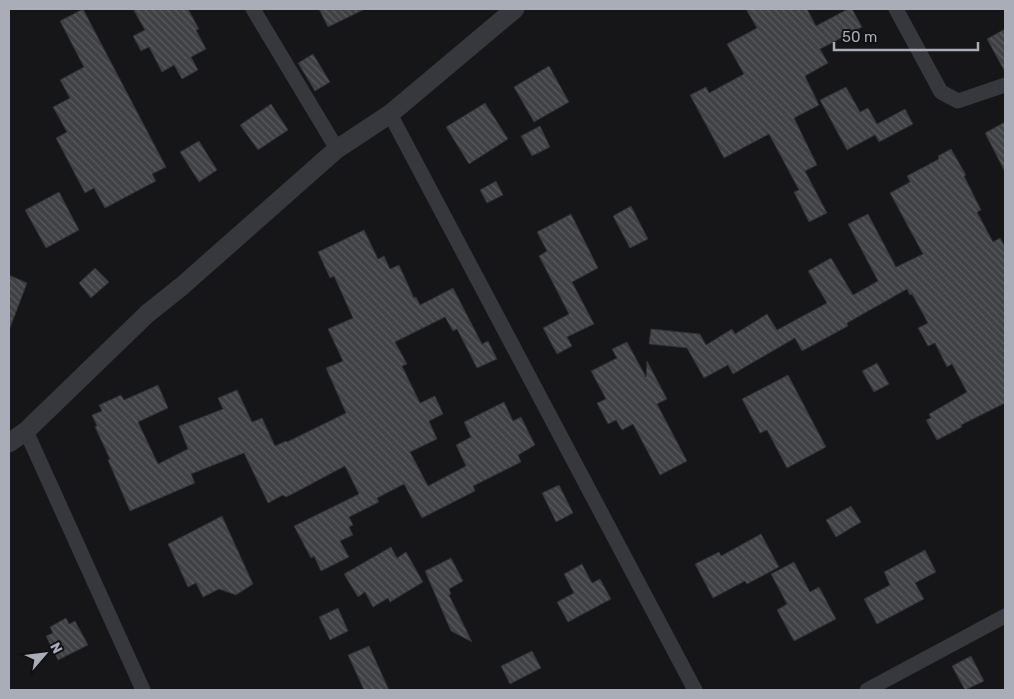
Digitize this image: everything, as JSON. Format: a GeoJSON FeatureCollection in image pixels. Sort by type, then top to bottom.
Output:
{"type":"FeatureCollection","features":[{"type":"Feature","properties":{"kind":"street"},"geometry":{"type":"LineString","coordinates":[[253,9],[337,149]]}},
{"type":"Feature","properties":{"kind":"street"},"geometry":{"type":"LineString","coordinates":[[9,443],[26,431],[147,314],[182,286],[337,149],[390,114],[515,9]]}},
{"type":"Feature","properties":{"kind":"street"},"geometry":{"type":"LineString","coordinates":[[896,9],[941,92],[958,101],[1005,85]]}},
{"type":"Feature","properties":{"kind":"street"},"geometry":{"type":"LineString","coordinates":[[390,114],[695,690]]}},
{"type":"Feature","properties":{"kind":"street"},"geometry":{"type":"LineString","coordinates":[[26,431],[143,690]]}},
{"type":"Feature","properties":{"kind":"street"},"geometry":{"type":"LineString","coordinates":[[867,690],[1005,616]]}},
{"type":"Feature","properties":{"kind":"building"},"geometry":{"type":"Polygon","coordinates":[[[83,9],[166,167],[152,174],[156,181],[105,208],[94,188],[85,193],[56,138],[67,132],[53,107],[70,98],[60,80],[84,67],[60,21],[83,9]]]}},
{"type":"Feature","properties":{"kind":"building"},"geometry":{"type":"Polygon","coordinates":[[[133,9],[188,9],[199,29],[196,30],[206,49],[191,57],[198,70],[182,79],[174,65],[162,72],[149,47],[141,51],[133,36],[145,30],[133,9]]]}},
{"type":"Feature","properties":{"kind":"building"},"geometry":{"type":"Polygon","coordinates":[[[319,9],[365,9],[328,27],[319,9]]]}},
{"type":"Feature","properties":{"kind":"building"},"geometry":{"type":"Polygon","coordinates":[[[746,9],[807,9],[816,26],[848,9],[852,9],[862,27],[820,49],[828,63],[805,76],[819,105],[794,118],[817,165],[805,171],[827,213],[809,222],[794,192],[799,190],[769,134],[724,158],[690,95],[706,87],[709,93],[744,74],[727,44],[757,28],[746,9]]]}},
{"type":"Feature","properties":{"kind":"building"},"geometry":{"type":"Polygon","coordinates":[[[1005,29],[1005,72],[987,39],[1005,29]]]}},
{"type":"Feature","properties":{"kind":"building"},"geometry":{"type":"Polygon","coordinates":[[[313,54],[330,82],[315,91],[298,63],[313,54]]]}},
{"type":"Feature","properties":{"kind":"building"},"geometry":{"type":"Polygon","coordinates":[[[549,66],[569,102],[534,122],[514,87],[549,66]]]}},
{"type":"Feature","properties":{"kind":"building"},"geometry":{"type":"Polygon","coordinates":[[[846,87],[860,112],[868,108],[877,124],[905,109],[913,124],[879,142],[875,135],[847,150],[820,100],[846,87]]]}},
{"type":"Feature","properties":{"kind":"building"},"geometry":{"type":"Polygon","coordinates":[[[485,103],[508,139],[469,164],[446,127],[485,103]]]}},
{"type":"Feature","properties":{"kind":"building"},"geometry":{"type":"Polygon","coordinates":[[[271,104],[288,130],[258,150],[240,125],[271,104]]]}},
{"type":"Feature","properties":{"kind":"building"},"geometry":{"type":"Polygon","coordinates":[[[1005,122],[1005,172],[985,133],[1005,122]]]}},
{"type":"Feature","properties":{"kind":"building"},"geometry":{"type":"Polygon","coordinates":[[[540,126],[550,147],[532,156],[521,136],[540,126]]]}},
{"type":"Feature","properties":{"kind":"building"},"geometry":{"type":"Polygon","coordinates":[[[199,141],[217,170],[199,182],[180,152],[199,141]]]}},
{"type":"Feature","properties":{"kind":"building"},"geometry":{"type":"Polygon","coordinates":[[[951,149],[966,175],[964,176],[981,210],[977,212],[993,242],[1000,238],[1005,247],[1005,403],[961,425],[962,427],[937,440],[926,420],[931,418],[929,414],[967,392],[952,364],[947,367],[935,343],[928,346],[918,328],[928,323],[912,294],[910,295],[907,289],[847,323],[848,326],[802,351],[795,338],[733,374],[728,365],[704,378],[687,348],[649,344],[651,329],[700,334],[706,345],[732,329],[735,334],[767,314],[777,330],[827,303],[808,271],[831,258],[853,295],[878,281],[848,224],[868,214],[896,267],[923,254],[890,193],[910,182],[907,176],[939,159],[938,156],[951,149]]]}},
{"type":"Feature","properties":{"kind":"building"},"geometry":{"type":"Polygon","coordinates":[[[496,181],[503,195],[487,203],[480,190],[496,181]]]}},
{"type":"Feature","properties":{"kind":"building"},"geometry":{"type":"Polygon","coordinates":[[[59,192],[79,230],[46,248],[25,210],[59,192]]]}},
{"type":"Feature","properties":{"kind":"building"},"geometry":{"type":"Polygon","coordinates":[[[631,206],[648,239],[630,248],[613,216],[631,206]]]}},
{"type":"Feature","properties":{"kind":"building"},"geometry":{"type":"Polygon","coordinates":[[[571,214],[598,268],[572,282],[594,324],[567,337],[572,346],[557,354],[543,328],[569,314],[539,256],[547,251],[537,232],[571,214]]]}},
{"type":"Feature","properties":{"kind":"building"},"geometry":{"type":"Polygon","coordinates":[[[364,230],[378,259],[384,256],[390,269],[399,265],[414,298],[416,297],[420,305],[453,288],[482,344],[488,341],[497,359],[477,368],[457,329],[453,331],[445,317],[395,342],[407,364],[402,366],[420,403],[435,396],[443,414],[429,421],[437,439],[410,452],[428,486],[466,466],[456,445],[471,437],[464,422],[504,402],[513,421],[521,417],[535,445],[518,455],[521,462],[473,486],[475,491],[422,518],[404,484],[377,498],[379,502],[349,517],[353,525],[349,527],[353,535],[340,541],[349,557],[321,571],[314,556],[311,558],[294,526],[359,494],[345,466],[286,497],[283,495],[268,503],[244,453],[191,474],[195,483],[130,511],[108,460],[110,459],[95,427],[97,426],[92,415],[102,411],[99,405],[121,395],[124,400],[158,385],[168,408],[138,422],[158,464],[188,449],[179,426],[223,409],[218,398],[237,390],[252,422],[262,418],[275,446],[346,413],[326,368],[343,361],[328,329],[353,318],[334,276],[330,278],[318,252],[364,230]]]}},
{"type":"Feature","properties":{"kind":"building"},"geometry":{"type":"Polygon","coordinates":[[[95,268],[109,282],[91,298],[79,283],[95,268]]]}},
{"type":"Feature","properties":{"kind":"building"},"geometry":{"type":"Polygon","coordinates":[[[9,275],[27,283],[10,328],[9,327],[9,275]]]}},
{"type":"Feature","properties":{"kind":"building"},"geometry":{"type":"Polygon","coordinates":[[[627,342],[646,377],[647,361],[667,399],[657,404],[687,461],[660,475],[633,424],[622,430],[616,420],[608,424],[597,403],[606,399],[591,371],[617,358],[612,349],[627,342]]]}},
{"type":"Feature","properties":{"kind":"building"},"geometry":{"type":"Polygon","coordinates":[[[877,363],[889,384],[874,392],[862,371],[877,363]]]}},
{"type":"Feature","properties":{"kind":"building"},"geometry":{"type":"Polygon","coordinates":[[[788,375],[826,447],[787,468],[767,430],[760,433],[742,399],[788,375]]]}},
{"type":"Feature","properties":{"kind":"building"},"geometry":{"type":"Polygon","coordinates":[[[559,485],[573,513],[556,522],[542,493],[559,485]]]}},
{"type":"Feature","properties":{"kind":"building"},"geometry":{"type":"Polygon","coordinates":[[[851,506],[861,522],[836,537],[826,520],[851,506]]]}},
{"type":"Feature","properties":{"kind":"building"},"geometry":{"type":"Polygon","coordinates":[[[222,516],[253,584],[236,595],[219,589],[203,597],[196,583],[188,587],[168,544],[222,516]]]}},
{"type":"Feature","properties":{"kind":"building"},"geometry":{"type":"Polygon","coordinates":[[[761,534],[779,567],[747,584],[745,581],[713,598],[695,564],[719,552],[721,556],[761,534]]]}},
{"type":"Feature","properties":{"kind":"building"},"geometry":{"type":"Polygon","coordinates":[[[391,547],[397,558],[406,552],[423,582],[390,602],[388,598],[373,607],[365,592],[358,597],[344,574],[391,547]]]}},
{"type":"Feature","properties":{"kind":"building"},"geometry":{"type":"Polygon","coordinates":[[[925,550],[936,572],[915,583],[924,599],[877,624],[864,599],[890,585],[884,572],[925,550]]]}},
{"type":"Feature","properties":{"kind":"building"},"geometry":{"type":"Polygon","coordinates":[[[451,558],[463,581],[449,589],[451,594],[449,595],[472,642],[451,631],[425,571],[451,558]]]}},
{"type":"Feature","properties":{"kind":"building"},"geometry":{"type":"Polygon","coordinates":[[[794,562],[810,592],[819,587],[836,619],[794,641],[777,610],[787,604],[771,574],[794,562]]]}},
{"type":"Feature","properties":{"kind":"building"},"geometry":{"type":"Polygon","coordinates":[[[582,564],[592,583],[600,579],[611,599],[568,622],[557,602],[574,593],[564,574],[582,564]]]}},
{"type":"Feature","properties":{"kind":"building"},"geometry":{"type":"Polygon","coordinates":[[[338,608],[348,631],[330,640],[319,617],[338,608]]]}},
{"type":"Feature","properties":{"kind":"building"},"geometry":{"type":"Polygon","coordinates":[[[66,618],[69,624],[75,621],[88,645],[58,660],[46,636],[53,633],[50,627],[66,618]]]}},
{"type":"Feature","properties":{"kind":"building"},"geometry":{"type":"Polygon","coordinates":[[[369,646],[389,690],[364,690],[348,655],[369,646]]]}},
{"type":"Feature","properties":{"kind":"building"},"geometry":{"type":"Polygon","coordinates":[[[532,651],[541,668],[510,684],[501,666],[532,651]]]}},
{"type":"Feature","properties":{"kind":"building"},"geometry":{"type":"Polygon","coordinates":[[[971,656],[984,681],[965,690],[952,666],[971,656]]]}}]}
